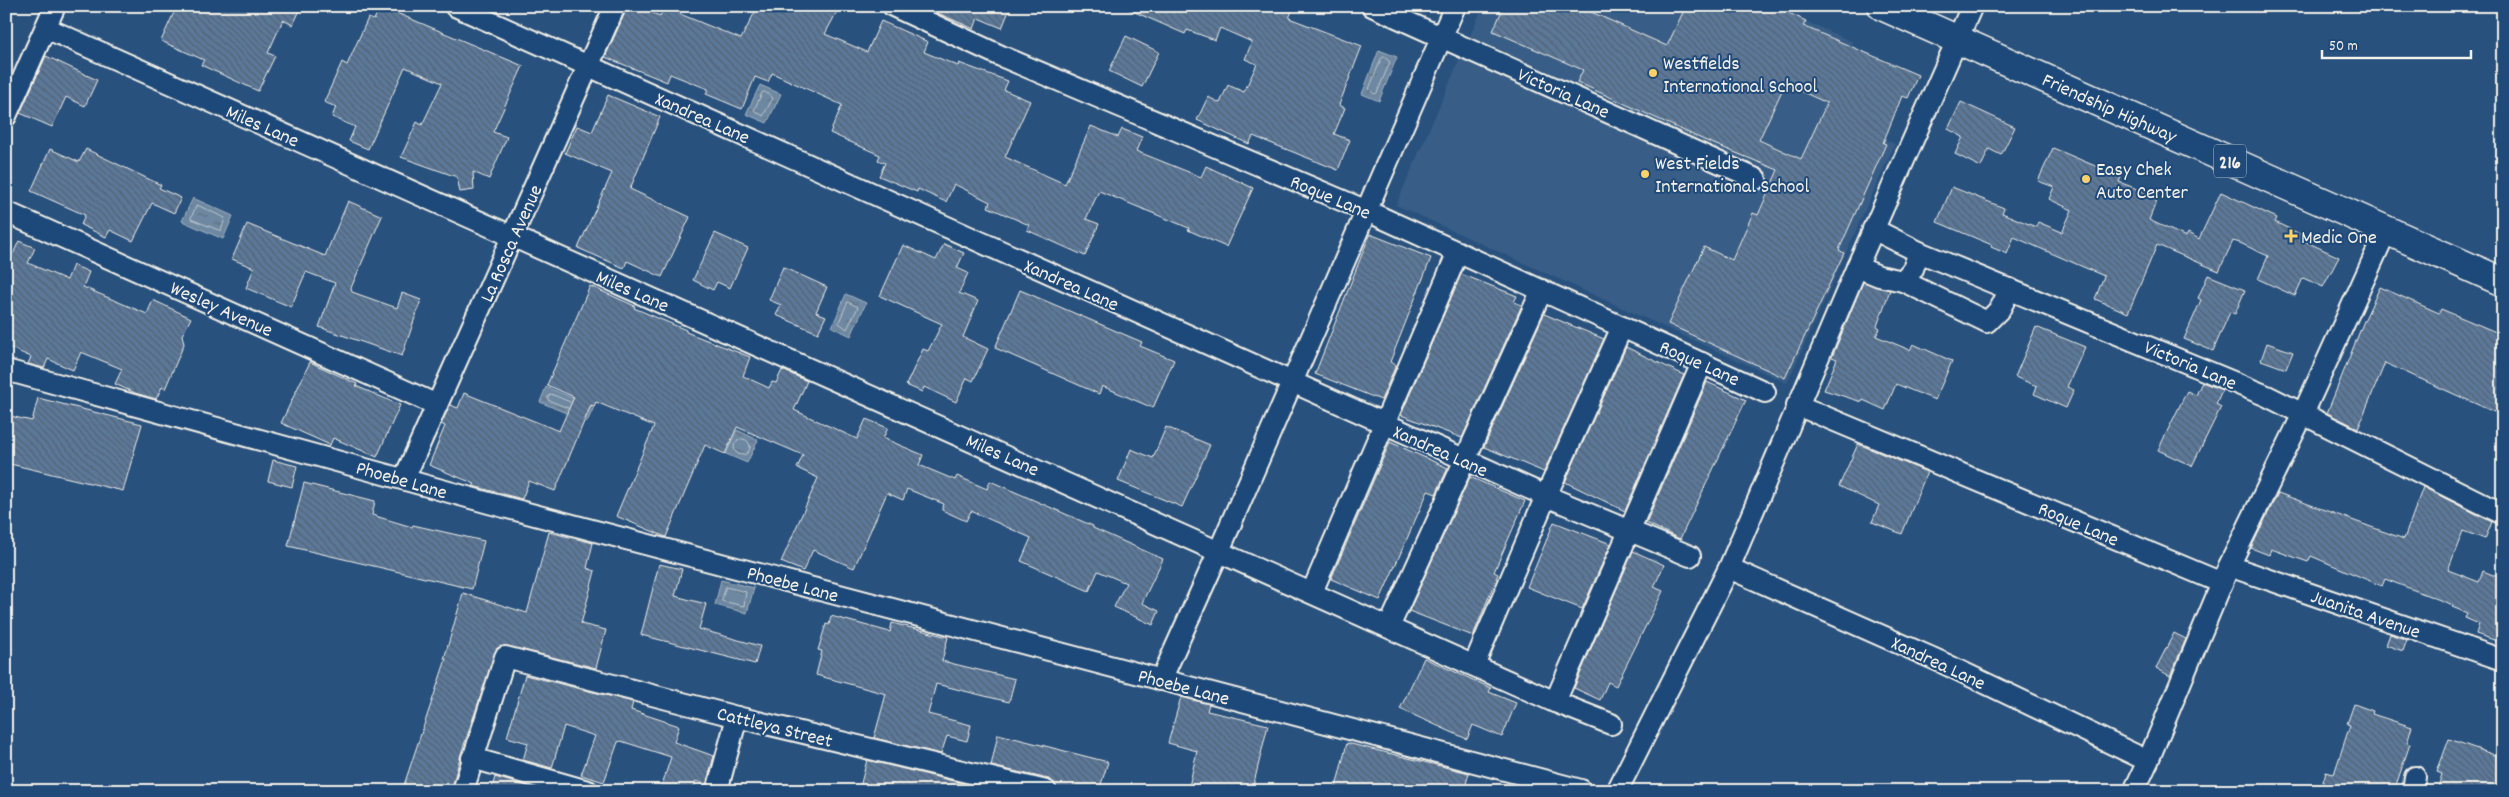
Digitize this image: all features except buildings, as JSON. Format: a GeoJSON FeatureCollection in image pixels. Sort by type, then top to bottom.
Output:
{"type":"FeatureCollection","features":[{"type":"Feature","properties":{"kind":"main road","name":"Friendship Highway"},"geometry":{"type":"LineString","coordinates":[[1882,6],[2503,282]]}},
{"type":"Feature","properties":{"kind":"street"},"geometry":{"type":"LineString","coordinates":[[6,116],[56,6]]}},
{"type":"Feature","properties":{"kind":"street","name":"Xandrea Lane"},"geometry":{"type":"LineString","coordinates":[[455,6],[1383,424],[1546,496],[1690,556]]}},
{"type":"Feature","properties":{"kind":"street","name":"La Rosca Avenue"},"geometry":{"type":"LineString","coordinates":[[404,479],[615,6]]}},
{"type":"Feature","properties":{"kind":"street","name":"Roque Lane"},"geometry":{"type":"LineString","coordinates":[[893,6],[1001,56],[1367,211],[1765,392]]}},
{"type":"Feature","properties":{"kind":"street","name":"Victoria Lane"},"geometry":{"type":"LineString","coordinates":[[1372,6],[1756,179]]}},
{"type":"Feature","properties":{"kind":"street"},"geometry":{"type":"LineString","coordinates":[[1160,680],[1220,551],[1455,6]]}},
{"type":"Feature","properties":{"kind":"street"},"geometry":{"type":"LineString","coordinates":[[1621,790],[1729,568],[1873,229],[1972,6]]}},
{"type":"Feature","properties":{"kind":"street","name":"Miles Lane"},"geometry":{"type":"LineString","coordinates":[[46,28],[1555,702],[1611,724]]}},
{"type":"Feature","properties":{"kind":"street","name":"Wesley Avenue"},"geometry":{"type":"LineString","coordinates":[[6,212],[437,405]]}},
{"type":"Feature","properties":{"kind":"street","name":"Victoria Lane"},"geometry":{"type":"LineString","coordinates":[[1873,229],[1919,252],[2267,396],[2302,416],[2503,514]]}},
{"type":"Feature","properties":{"kind":"street"},"geometry":{"type":"LineString","coordinates":[[2134,791],[2226,574],[2302,416],[2386,230]]}},
{"type":"Feature","properties":{"kind":"street"},"geometry":{"type":"LineString","coordinates":[[1312,592],[1458,252]]}},
{"type":"Feature","properties":{"kind":"street"},"geometry":{"type":"LineString","coordinates":[[1903,281],[1913,269],[1919,252]]}},
{"type":"Feature","properties":{"kind":"street"},"geometry":{"type":"LineString","coordinates":[[1857,267],[1879,276],[1903,281],[1987,322],[2000,309],[2010,289]]}},
{"type":"Feature","properties":{"kind":"street"},"geometry":{"type":"LineString","coordinates":[[1390,627],[1542,290]]}},
{"type":"Feature","properties":{"kind":"street"},"geometry":{"type":"LineString","coordinates":[[1474,665],[1546,496],[1622,327]]}},
{"type":"Feature","properties":{"kind":"street"},"geometry":{"type":"LineString","coordinates":[[1555,702],[1631,531],[1702,363]]}},
{"type":"Feature","properties":{"kind":"street","name":"Phoebe Lane"},"geometry":{"type":"LineString","coordinates":[[6,370],[489,504],[1581,790]]}},
{"type":"Feature","properties":{"kind":"street","name":"Roque Lane"},"geometry":{"type":"LineString","coordinates":[[1797,405],[2226,574]]}},
{"type":"Feature","properties":{"kind":"street","name":"Xandrea Lane"},"geometry":{"type":"LineString","coordinates":[[1729,568],[1941,662],[2148,761]]}},
{"type":"Feature","properties":{"kind":"street","name":"Juanita Avenue"},"geometry":{"type":"LineString","coordinates":[[2226,574],[2503,660]]}},
{"type":"Feature","properties":{"kind":"street","name":"Cattleya Street"},"geometry":{"type":"LineString","coordinates":[[472,758],[505,657],[737,717],[1046,791]]}},
{"type":"Feature","properties":{"kind":"street"},"geometry":{"type":"LineString","coordinates":[[717,791],[737,717]]}},
{"type":"Feature","properties":{"kind":"street"},"geometry":{"type":"LineString","coordinates":[[462,791],[472,758],[588,791]]}},
{"type":"Feature","properties":{"kind":"shaded area","name":"West Fields International School"},"geometry":{"type":"Polygon","coordinates":[[[1483,6],[1772,6],[1853,42],[1826,111],[1895,144],[1787,383],[1396,205],[1483,6]]]}},
{"type":"Feature","properties":{"kind":"water"},"geometry":{"type":"Polygon","coordinates":[[[1379,50],[1397,57],[1379,101],[1362,94],[1379,50]]]}},
{"type":"Feature","properties":{"kind":"water"},"geometry":{"type":"Polygon","coordinates":[[[760,85],[781,94],[767,123],[746,114],[760,85]]]}},
{"type":"Feature","properties":{"kind":"water"},"geometry":{"type":"Polygon","coordinates":[[[193,198],[233,216],[223,239],[182,221],[193,198]]]}},
{"type":"Feature","properties":{"kind":"water"},"geometry":{"type":"Polygon","coordinates":[[[846,294],[866,303],[851,336],[832,327],[846,294]]]}},
{"type":"Feature","properties":{"kind":"water"},"geometry":{"type":"Polygon","coordinates":[[[546,387],[594,407],[587,422],[540,402],[546,387]]]}},
{"type":"Feature","properties":{"kind":"water"},"geometry":{"type":"Polygon","coordinates":[[[737,430],[758,440],[747,463],[726,454],[737,430]]]}},
{"type":"Feature","properties":{"kind":"water"},"geometry":{"type":"Polygon","coordinates":[[[721,580],[754,588],[747,613],[715,605],[721,580]]]}},
{"type":"Feature","properties":{"kind":"place","name":"Westfields International School"},"geometry":{"type":"Point","coordinates":[1653,73]}},
{"type":"Feature","properties":{"kind":"place","name":"West Fields International School"},"geometry":{"type":"Point","coordinates":[1645,174]}},
{"type":"Feature","properties":{"kind":"place","name":"Easy Chek Auto Center"},"geometry":{"type":"Point","coordinates":[2086,179]}},
{"type":"Feature","properties":{"kind":"place","name":"Medic One"},"geometry":{"type":"Point","coordinates":[2291,236]}}]}
